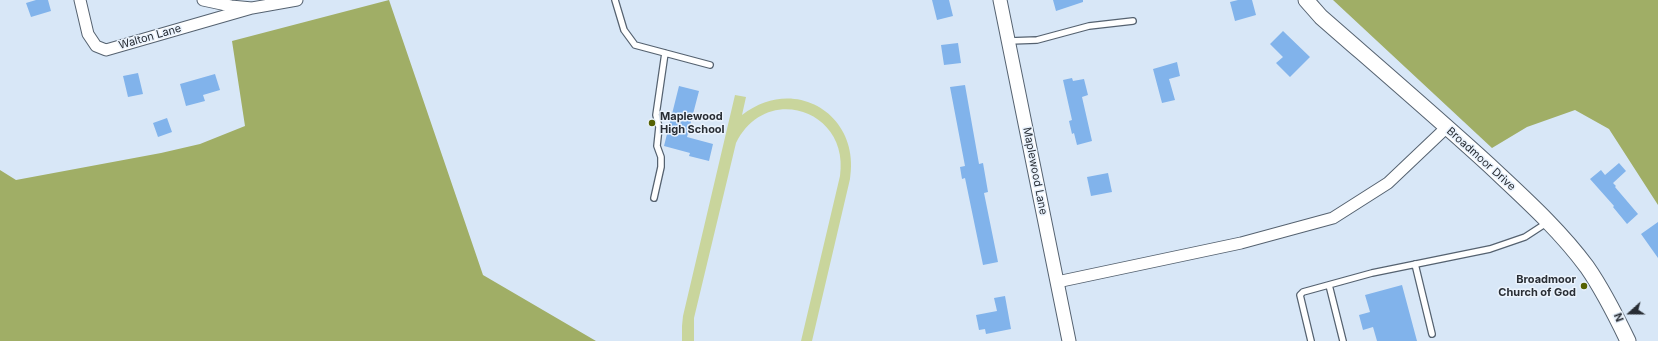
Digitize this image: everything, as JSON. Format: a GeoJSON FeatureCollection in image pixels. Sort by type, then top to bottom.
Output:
{"type":"FeatureCollection","features":[{"type":"Feature","properties":{"kind":"main road","name":"Broadmoor Drive"},"geometry":{"type":"LineString","coordinates":[[1306,0],[1321,17],[1447,127],[1526,199],[1548,222],[1587,267],[1607,298],[1628,341]]}},
{"type":"Feature","properties":{"kind":"street","name":"Walton Lane"},"geometry":{"type":"LineString","coordinates":[[80,0],[88,34],[96,46],[106,50],[252,8],[297,0]]}},
{"type":"Feature","properties":{"kind":"street","name":"Walton Lane"},"geometry":{"type":"LineString","coordinates":[[203,0],[231,6],[252,8]]}},
{"type":"Feature","properties":{"kind":"street","name":"Maplewood Lane"},"geometry":{"type":"LineString","coordinates":[[1000,0],[1069,341]]}},
{"type":"Feature","properties":{"kind":"street"},"geometry":{"type":"LineString","coordinates":[[1057,282],[1241,243],[1333,218],[1388,183],[1447,127]]}},
{"type":"Feature","properties":{"kind":"lane"},"geometry":{"type":"LineString","coordinates":[[615,0],[624,30],[635,45],[710,65]]}},
{"type":"Feature","properties":{"kind":"lane"},"geometry":{"type":"LineString","coordinates":[[1009,41],[1037,40],[1089,26],[1133,21]]}},
{"type":"Feature","properties":{"kind":"lane"},"geometry":{"type":"LineString","coordinates":[[654,198],[661,167],[661,157],[657,146],[659,127],[656,115],[665,54]]}},
{"type":"Feature","properties":{"kind":"lane"},"geometry":{"type":"LineString","coordinates":[[1311,341],[1300,295],[1303,292],[1372,272],[1490,249],[1525,237],[1548,222]]}},
{"type":"Feature","properties":{"kind":"lane"},"geometry":{"type":"LineString","coordinates":[[1414,264],[1432,334]]}},
{"type":"Feature","properties":{"kind":"lane"},"geometry":{"type":"LineString","coordinates":[[1329,285],[1343,341]]}},
{"type":"Feature","properties":{"kind":"green space"},"geometry":{"type":"Polygon","coordinates":[[[389,0],[483,275],[596,341],[0,341],[0,170],[16,180],[161,153],[200,144],[245,126],[232,41],[389,0]]]}},
{"type":"Feature","properties":{"kind":"green space"},"geometry":{"type":"Polygon","coordinates":[[[1333,0],[1658,0],[1658,205],[1609,129],[1575,110],[1527,127],[1492,148],[1333,0]]]}},
{"type":"Feature","properties":{"kind":"green space"},"geometry":{"type":"Polygon","coordinates":[[[735,95],[746,97],[742,115],[762,103],[782,99],[802,100],[820,107],[834,119],[845,136],[851,156],[850,179],[812,341],[801,341],[840,176],[840,153],[832,134],[819,120],[803,112],[785,109],[766,113],[749,124],[736,143],[694,318],[694,341],[682,341],[683,316],[735,95]]]}},
{"type":"Feature","properties":{"kind":"building"},"geometry":{"type":"Polygon","coordinates":[[[36,0],[48,0],[51,11],[31,17],[26,3],[36,0]]]}},
{"type":"Feature","properties":{"kind":"building"},"geometry":{"type":"Polygon","coordinates":[[[932,0],[949,0],[953,16],[937,20],[932,0]]]}},
{"type":"Feature","properties":{"kind":"building"},"geometry":{"type":"Polygon","coordinates":[[[1053,0],[1083,0],[1083,2],[1056,11],[1053,0]]]}},
{"type":"Feature","properties":{"kind":"building"},"geometry":{"type":"Polygon","coordinates":[[[1238,0],[1252,0],[1256,15],[1235,21],[1230,2],[1238,0]]]}},
{"type":"Feature","properties":{"kind":"building"},"geometry":{"type":"Polygon","coordinates":[[[1283,31],[1310,57],[1290,77],[1276,63],[1283,57],[1270,44],[1283,31]]]}},
{"type":"Feature","properties":{"kind":"building"},"geometry":{"type":"Polygon","coordinates":[[[958,43],[961,63],[944,65],[941,45],[958,43]]]}},
{"type":"Feature","properties":{"kind":"building"},"geometry":{"type":"Polygon","coordinates":[[[1177,62],[1180,76],[1169,79],[1175,100],[1162,103],[1153,69],[1177,62]]]}},
{"type":"Feature","properties":{"kind":"building"},"geometry":{"type":"Polygon","coordinates":[[[138,73],[143,94],[128,97],[123,76],[138,73]]]}},
{"type":"Feature","properties":{"kind":"building"},"geometry":{"type":"Polygon","coordinates":[[[215,74],[220,90],[203,95],[205,101],[186,106],[180,84],[215,74]]]}},
{"type":"Feature","properties":{"kind":"building"},"geometry":{"type":"Polygon","coordinates":[[[1072,78],[1073,81],[1084,79],[1088,95],[1082,97],[1092,141],[1077,145],[1074,133],[1072,134],[1069,121],[1072,120],[1063,80],[1072,78]]]}},
{"type":"Feature","properties":{"kind":"building"},"geometry":{"type":"Polygon","coordinates":[[[965,85],[979,164],[983,163],[988,192],[984,193],[998,262],[983,265],[965,178],[962,179],[960,167],[965,166],[950,87],[965,85]]]}},
{"type":"Feature","properties":{"kind":"building"},"geometry":{"type":"Polygon","coordinates":[[[679,86],[699,91],[687,137],[713,144],[709,161],[689,156],[690,153],[664,146],[679,86]]]}},
{"type":"Feature","properties":{"kind":"building"},"geometry":{"type":"Polygon","coordinates":[[[167,118],[172,132],[158,137],[153,123],[167,118]]]}},
{"type":"Feature","properties":{"kind":"building"},"geometry":{"type":"Polygon","coordinates":[[[1619,163],[1626,171],[1613,183],[1638,214],[1627,224],[1613,207],[1614,206],[1590,179],[1601,170],[1605,175],[1619,163]]]}},
{"type":"Feature","properties":{"kind":"building"},"geometry":{"type":"Polygon","coordinates":[[[1108,173],[1112,192],[1091,196],[1087,177],[1108,173]]]}},
{"type":"Feature","properties":{"kind":"building"},"geometry":{"type":"Polygon","coordinates":[[[1658,222],[1658,258],[1641,234],[1658,222]]]}},
{"type":"Feature","properties":{"kind":"building"},"geometry":{"type":"Polygon","coordinates":[[[1402,285],[1417,341],[1377,341],[1373,327],[1363,330],[1359,315],[1370,312],[1365,295],[1402,285]]]}},
{"type":"Feature","properties":{"kind":"building"},"geometry":{"type":"Polygon","coordinates":[[[1005,296],[1011,329],[986,334],[985,329],[979,330],[976,315],[997,311],[994,298],[1005,296]]]}},
{"type":"Feature","properties":{"kind":"place","name":"Maplewood High School"},"geometry":{"type":"Point","coordinates":[652,123]}},
{"type":"Feature","properties":{"kind":"place","name":"Broadmoor Church of God"},"geometry":{"type":"Point","coordinates":[1584,286]}}]}
